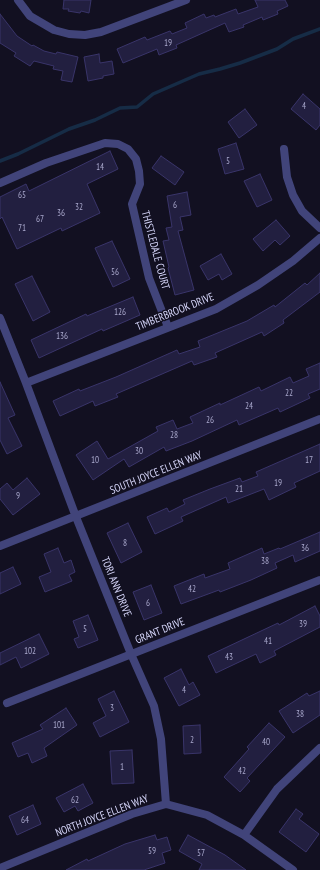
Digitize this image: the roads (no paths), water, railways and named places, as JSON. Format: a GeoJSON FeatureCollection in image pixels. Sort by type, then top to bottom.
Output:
{"type":"FeatureCollection","features":[{"type":"Feature","properties":{"kind":"street"},"geometry":{"type":"LineString","coordinates":[[18,0],[30,16],[54,30],[68,34],[85,35],[101,32],[186,0]]}},
{"type":"Feature","properties":{"kind":"street","name":"THISTLEDALE COURT"},"geometry":{"type":"LineString","coordinates":[[0,183],[46,163],[105,143],[118,144],[128,149],[136,159],[140,184],[132,204],[149,278],[168,327]]}},
{"type":"Feature","properties":{"kind":"street"},"geometry":{"type":"LineString","coordinates":[[284,149],[287,177],[293,195],[302,211],[320,228]]}},
{"type":"Feature","properties":{"kind":"street","name":"TIMBERBROOK DRIVE"},"geometry":{"type":"LineString","coordinates":[[26,383],[216,309],[258,285],[293,261],[320,238]]}},
{"type":"Feature","properties":{"kind":"street","name":"TORI ANN DRIVE"},"geometry":{"type":"LineString","coordinates":[[0,318],[76,517],[131,654],[154,706],[161,739],[166,804]]}},
{"type":"Feature","properties":{"kind":"street","name":"SOUTH JOYCE ELLEN WAY"},"geometry":{"type":"LineString","coordinates":[[0,546],[320,419]]}},
{"type":"Feature","properties":{"kind":"street","name":"GRANT DRIVE"},"geometry":{"type":"LineString","coordinates":[[7,703],[320,580]]}},
{"type":"Feature","properties":{"kind":"street"},"geometry":{"type":"LineString","coordinates":[[244,835],[277,789],[320,748]]}},
{"type":"Feature","properties":{"kind":"street","name":"NORTH JOYCE ELLEN WAY"},"geometry":{"type":"LineString","coordinates":[[0,868],[132,814],[166,804],[207,815],[244,835],[294,870]]}},
{"type":"Feature","properties":{"kind":"waterway"},"geometry":{"type":"LineString","coordinates":[[0,161],[18,154],[69,129],[95,120],[120,108],[137,107],[153,94],[199,74],[240,63],[277,49],[293,39],[320,29]]}}]}
